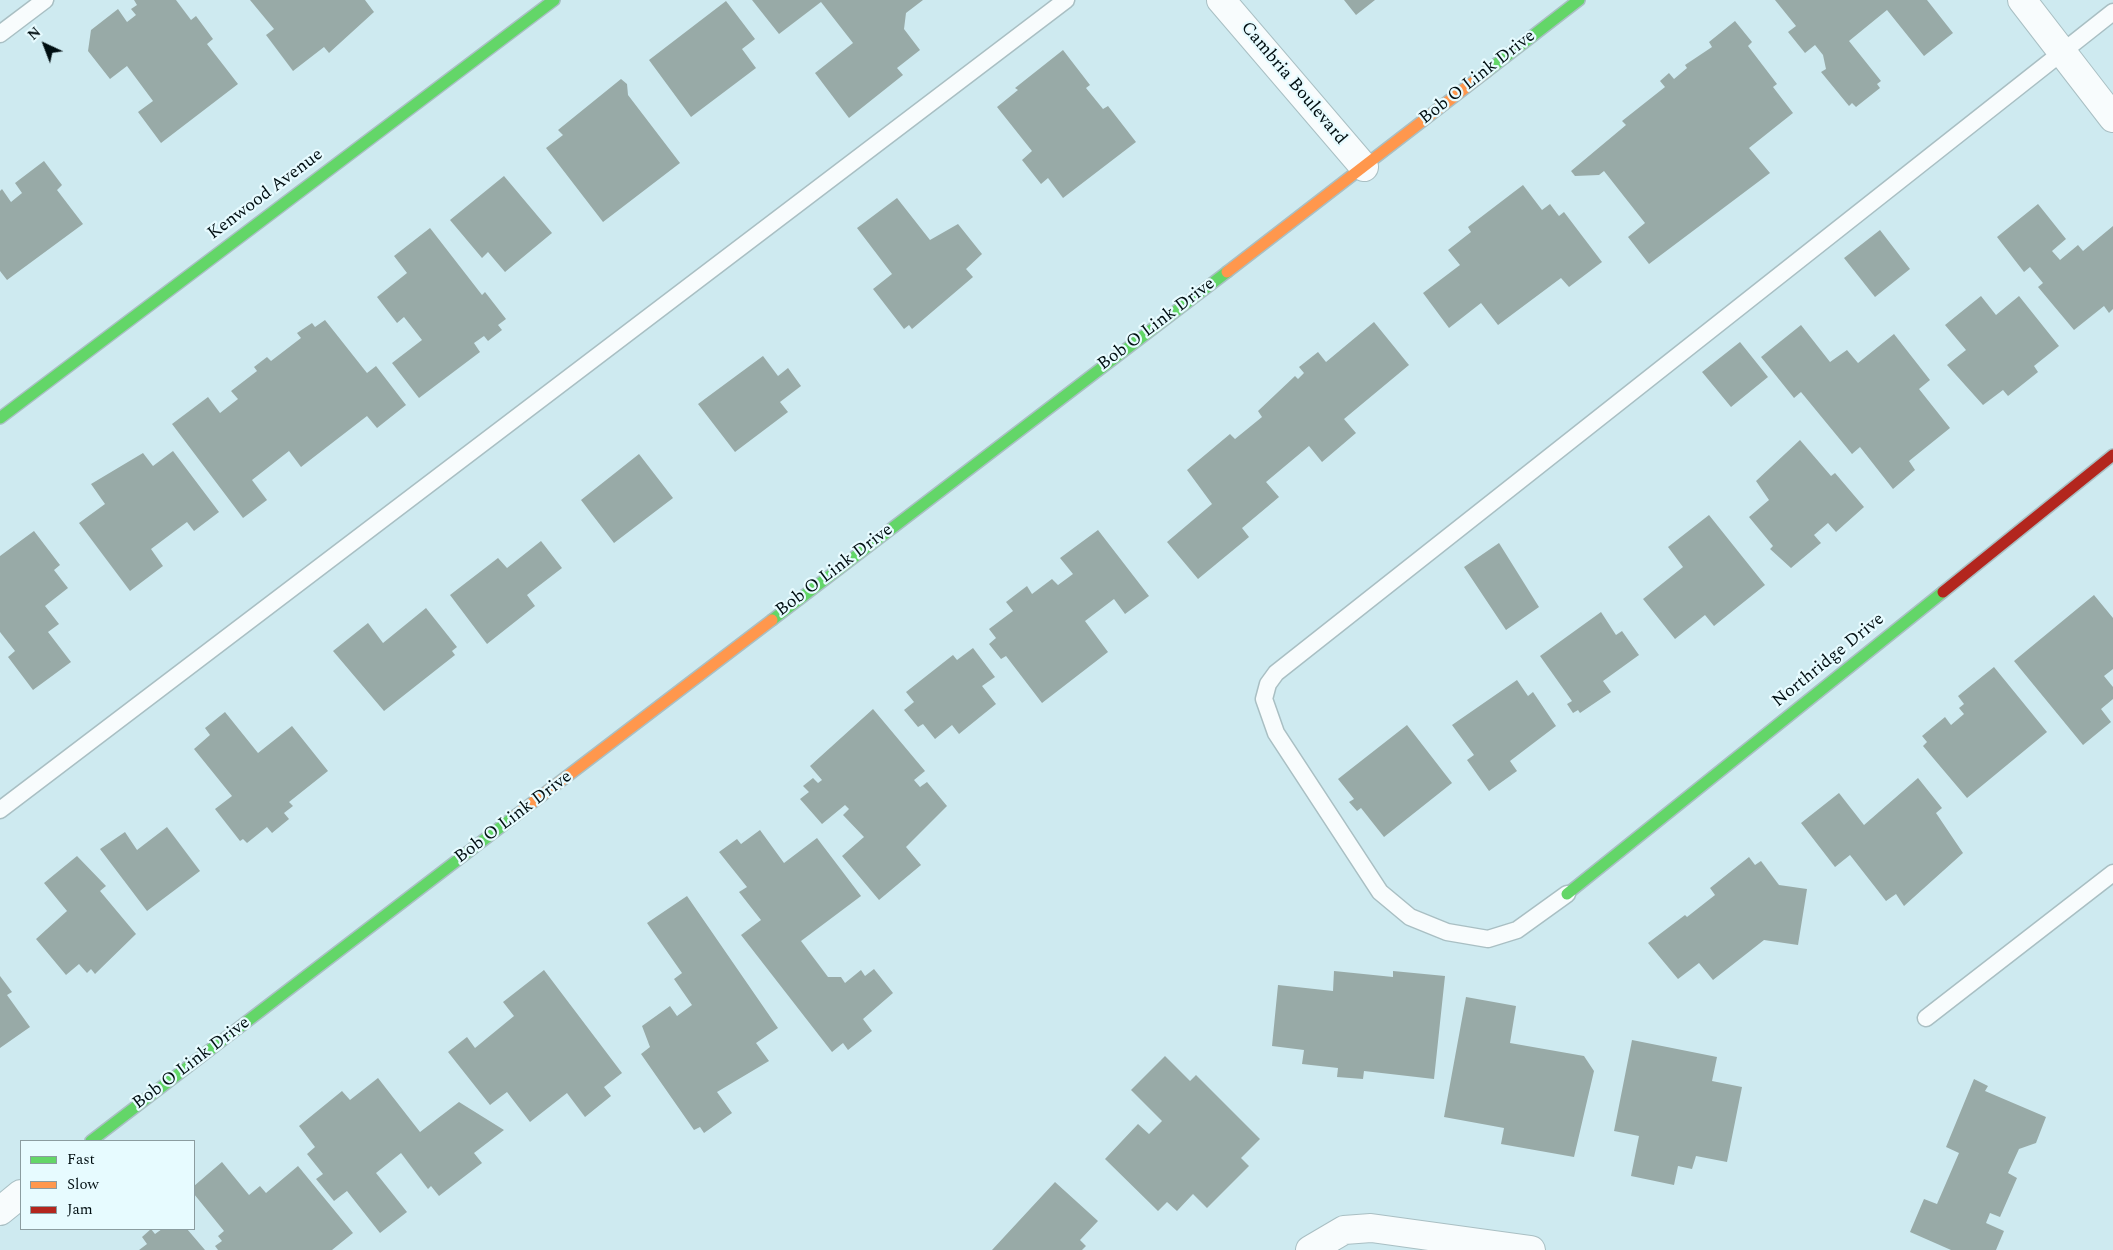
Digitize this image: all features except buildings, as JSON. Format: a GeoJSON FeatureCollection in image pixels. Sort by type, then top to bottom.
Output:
{"type":"FeatureCollection","features":[{"type":"Feature","properties":{"kind":"street","name":"Kenwood Avenue"},"geometry":{"type":"LineString","coordinates":[[0,418],[554,0]]}},
{"type":"Feature","properties":{"kind":"street","name":"Cambria Boulevard"},"geometry":{"type":"LineString","coordinates":[[1221,0],[1364,167]]}},
{"type":"Feature","properties":{"kind":"street","name":"Bob O Link Drive"},"geometry":{"type":"LineString","coordinates":[[92,1140],[1364,167],[1579,0]]}},
{"type":"Feature","properties":{"kind":"street"},"geometry":{"type":"LineString","coordinates":[[2022,0],[2113,118]]}},
{"type":"Feature","properties":{"kind":"street","name":"Northridge Drive"},"geometry":{"type":"LineString","coordinates":[[1566,894],[2113,455]]}},
{"type":"Feature","properties":{"kind":"street"},"geometry":{"type":"LineString","coordinates":[[0,1210],[20,1195]]}},
{"type":"Feature","properties":{"kind":"street"},"geometry":{"type":"LineString","coordinates":[[1310,1250],[1344,1230],[1371,1228],[1531,1250]]}},
{"type":"Feature","properties":{"kind":"lane"},"geometry":{"type":"LineString","coordinates":[[0,34],[45,0]]}},
{"type":"Feature","properties":{"kind":"lane"},"geometry":{"type":"LineString","coordinates":[[0,810],[1066,0]]}},
{"type":"Feature","properties":{"kind":"lane"},"geometry":{"type":"LineString","coordinates":[[1566,894],[1517,930],[1488,939],[1447,932],[1410,917],[1380,892],[1276,732],[1264,699],[1268,684],[1276,673],[2113,12]]}},
{"type":"Feature","properties":{"kind":"lane"},"geometry":{"type":"LineString","coordinates":[[1926,1018],[2113,873]]}},
{"type":"Feature","properties":{"kind":"traffic: fast"},"geometry":{"type":"LineString","coordinates":[[0,418],[554,0]]}},
{"type":"Feature","properties":{"kind":"traffic: fast"},"geometry":{"type":"LineString","coordinates":[[1486,72],[1579,0]]}},
{"type":"Feature","properties":{"kind":"traffic: fast"},"geometry":{"type":"LineString","coordinates":[[772,620],[1227,272]]}},
{"type":"Feature","properties":{"kind":"traffic: fast"},"geometry":{"type":"LineString","coordinates":[[1567,894],[1943,592]]}},
{"type":"Feature","properties":{"kind":"traffic: fast"},"geometry":{"type":"LineString","coordinates":[[92,1140],[515,816]]}},
{"type":"Feature","properties":{"kind":"traffic: slow"},"geometry":{"type":"LineString","coordinates":[[1227,272],[1486,72]]}},
{"type":"Feature","properties":{"kind":"traffic: slow"},"geometry":{"type":"LineString","coordinates":[[515,816],[772,620]]}},
{"type":"Feature","properties":{"kind":"traffic: jam"},"geometry":{"type":"LineString","coordinates":[[1943,592],[2113,455]]}}]}
